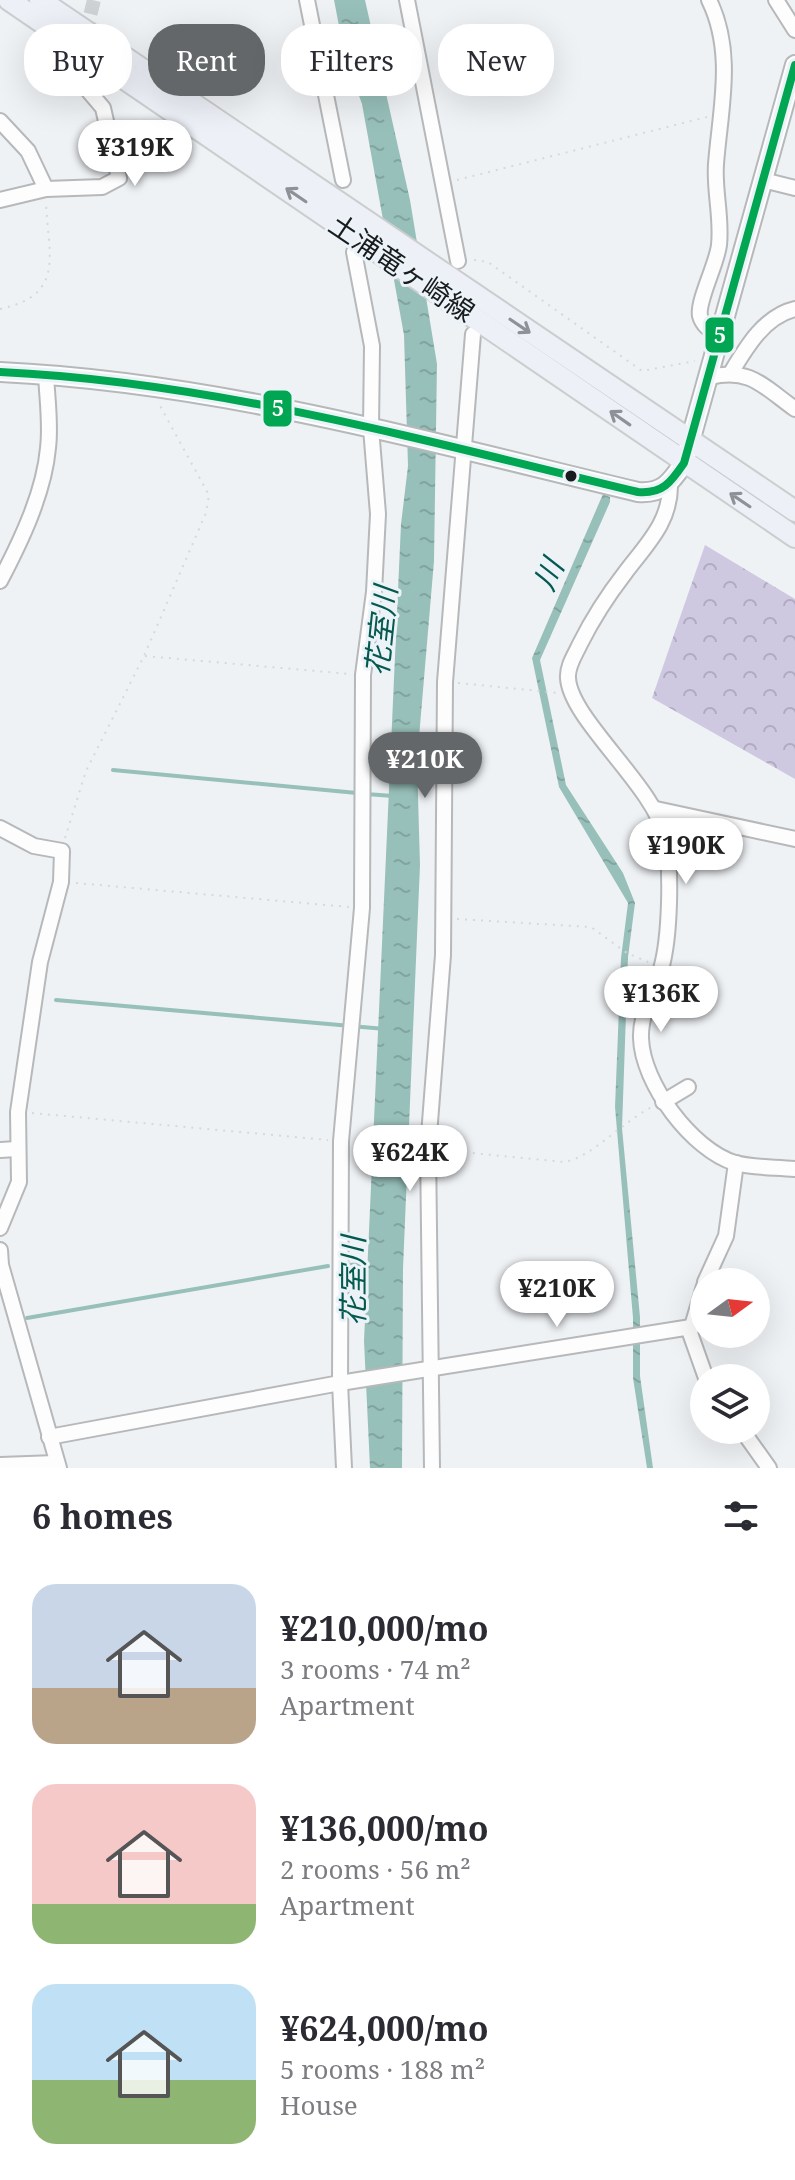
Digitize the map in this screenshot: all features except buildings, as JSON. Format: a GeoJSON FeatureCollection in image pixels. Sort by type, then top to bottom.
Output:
{"type":"FeatureCollection","features":[{"type":"Feature","properties":{"kind":"main road","name":"土浦竜ヶ崎線"},"geometry":{"type":"LineString","coordinates":[[9,0],[357,245],[446,298],[795,537]]}},
{"type":"Feature","properties":{"kind":"main road","name":"土浦竜ヶ崎線"},"geometry":{"type":"LineString","coordinates":[[40,0],[357,216],[452,264],[795,511]]}},
{"type":"Feature","properties":{"kind":"street"},"geometry":{"type":"LineString","coordinates":[[307,0],[343,180]]}},
{"type":"Feature","properties":{"kind":"street"},"geometry":{"type":"LineString","coordinates":[[407,0],[443,183],[452,264]]}},
{"type":"Feature","properties":{"kind":"street"},"geometry":{"type":"LineString","coordinates":[[709,0],[721,43],[724,113],[716,162],[719,244],[699,311],[705,326],[721,337]]}},
{"type":"Feature","properties":{"kind":"street"},"geometry":{"type":"LineString","coordinates":[[776,0],[795,30]]}},
{"type":"Feature","properties":{"kind":"street"},"geometry":{"type":"LineString","coordinates":[[0,372],[46,374],[154,387],[309,412],[638,492],[660,491],[670,484],[684,463],[795,65]]}},
{"type":"Feature","properties":{"kind":"street"},"geometry":{"type":"LineString","coordinates":[[0,200],[46,189],[102,187],[119,178],[103,108],[93,96]]}},
{"type":"Feature","properties":{"kind":"street"},"geometry":{"type":"LineString","coordinates":[[0,121],[28,151],[46,189]]}},
{"type":"Feature","properties":{"kind":"street"},"geometry":{"type":"LineString","coordinates":[[763,180],[795,188]]}},
{"type":"Feature","properties":{"kind":"street"},"geometry":{"type":"LineString","coordinates":[[344,1468],[340,1383],[341,1141],[362,908],[363,675],[374,592],[378,514],[372,346],[357,245]]}},
{"type":"Feature","properties":{"kind":"street"},"geometry":{"type":"LineString","coordinates":[[732,371],[750,342],[766,326],[785,312],[795,309]]}},
{"type":"Feature","properties":{"kind":"street"},"geometry":{"type":"LineString","coordinates":[[432,1468],[428,1148],[444,919],[445,682],[457,449],[473,334]]}},
{"type":"Feature","properties":{"kind":"street"},"geometry":{"type":"LineString","coordinates":[[710,377],[732,371],[748,375],[795,409]]}},
{"type":"Feature","properties":{"kind":"street"},"geometry":{"type":"LineString","coordinates":[[0,581],[16,551],[42,480],[48,447],[46,374]]}},
{"type":"Feature","properties":{"kind":"street"},"geometry":{"type":"LineString","coordinates":[[670,484],[670,498],[657,534],[624,574],[571,662],[568,680],[574,695],[656,809],[666,837],[668,921],[662,967],[646,1008],[641,1038],[652,1080],[663,1102],[718,1155],[736,1163],[795,1169]]}},
{"type":"Feature","properties":{"kind":"street"},"geometry":{"type":"LineString","coordinates":[[656,809],[795,839]]}},
{"type":"Feature","properties":{"kind":"street"},"geometry":{"type":"LineString","coordinates":[[0,828],[34,846],[62,851],[61,882],[40,962],[18,1112],[19,1182],[0,1228]]}},
{"type":"Feature","properties":{"kind":"street"},"geometry":{"type":"LineString","coordinates":[[663,1102],[688,1087]]}},
{"type":"Feature","properties":{"kind":"street"},"geometry":{"type":"LineString","coordinates":[[0,1150],[17,1149]]}},
{"type":"Feature","properties":{"kind":"street"},"geometry":{"type":"LineString","coordinates":[[712,1268],[726,1236],[736,1163]]}},
{"type":"Feature","properties":{"kind":"street"},"geometry":{"type":"LineString","coordinates":[[0,1250],[0,1266],[58,1466],[0,1465]]}},
{"type":"Feature","properties":{"kind":"street"},"geometry":{"type":"LineString","coordinates":[[49,1437],[340,1383],[690,1327]]}},
{"type":"Feature","properties":{"kind":"street"},"geometry":{"type":"LineString","coordinates":[[752,1444],[769,1468]]}},
{"type":"Feature","properties":{"kind":"path"},"geometry":{"type":"LineString","coordinates":[[443,183],[724,113]]}},
{"type":"Feature","properties":{"kind":"path"},"geometry":{"type":"LineString","coordinates":[[0,309],[35,297],[45,284],[50,255],[46,189]]}},
{"type":"Feature","properties":{"kind":"path"},"geometry":{"type":"LineString","coordinates":[[452,264],[488,262],[642,371],[715,357]]}},
{"type":"Feature","properties":{"kind":"path"},"geometry":{"type":"LineString","coordinates":[[62,851],[86,771],[144,656],[206,513],[209,495],[161,408],[154,387]]}},
{"type":"Feature","properties":{"kind":"path"},"geometry":{"type":"LineString","coordinates":[[144,656],[363,675]]}},
{"type":"Feature","properties":{"kind":"path"},"geometry":{"type":"LineString","coordinates":[[445,682],[574,695]]}},
{"type":"Feature","properties":{"kind":"path"},"geometry":{"type":"LineString","coordinates":[[61,882],[362,908]]}},
{"type":"Feature","properties":{"kind":"path"},"geometry":{"type":"LineString","coordinates":[[444,919],[591,927],[627,953],[662,967]]}},
{"type":"Feature","properties":{"kind":"path"},"geometry":{"type":"LineString","coordinates":[[428,1148],[564,1162],[581,1159],[627,1120],[663,1102]]}},
{"type":"Feature","properties":{"kind":"path"},"geometry":{"type":"LineString","coordinates":[[18,1112],[341,1141]]}},
{"type":"Feature","properties":{"kind":"green space"},"geometry":{"type":"Polygon","coordinates":[[[705,545],[795,599],[795,779],[652,698],[705,545]]]}},
{"type":"Feature","properties":{"kind":"water"},"geometry":{"type":"Polygon","coordinates":[[[334,0],[365,0],[370,24],[339,24],[334,0]]]}},
{"type":"Feature","properties":{"kind":"water"},"geometry":{"type":"Polygon","coordinates":[[[359,96],[387,96],[410,200],[437,364],[434,561],[417,761],[420,865],[403,1269],[402,1468],[370,1468],[364,1341],[401,524],[408,466],[404,335],[359,96]]]}},
{"type":"Feature","properties":{"kind":"water"},"geometry":{"type":"Polygon","coordinates":[[[603,494],[610,497],[610,502],[540,660],[566,785],[623,873],[635,903],[628,957],[622,1128],[640,1317],[640,1376],[653,1468],[647,1468],[633,1378],[633,1318],[615,1107],[621,958],[628,903],[559,787],[532,658],[603,494]]]}},
{"type":"Feature","properties":{"kind":"waterway"},"geometry":{"type":"LineString","coordinates":[[113,770],[357,793]]}},
{"type":"Feature","properties":{"kind":"waterway"},"geometry":{"type":"LineString","coordinates":[[366,794],[393,796]]}},
{"type":"Feature","properties":{"kind":"waterway"},"geometry":{"type":"LineString","coordinates":[[56,1000],[385,1029]]}},
{"type":"Feature","properties":{"kind":"waterway","name":"花室川"},"geometry":{"type":"LineString","coordinates":[[347,1265],[368,1264]]}},
{"type":"Feature","properties":{"kind":"waterway","name":"花室川"},"geometry":{"type":"LineString","coordinates":[[27,1318],[328,1266]]}},
{"type":"Feature","properties":{"kind":"tunnel"},"geometry":{"type":"LineString","coordinates":[[88,24],[94,0]]}},
{"type":"Feature","properties":{"kind":"transit line","name":"5"},"geometry":{"type":"LineString","coordinates":[[0,372],[81,378],[242,401],[401,435],[638,492],[660,489],[684,463],[795,65]]}},
{"type":"Feature","properties":{"kind":"water label","name":"川"},"geometry":{"type":"Point","coordinates":[549,575]}}]}
